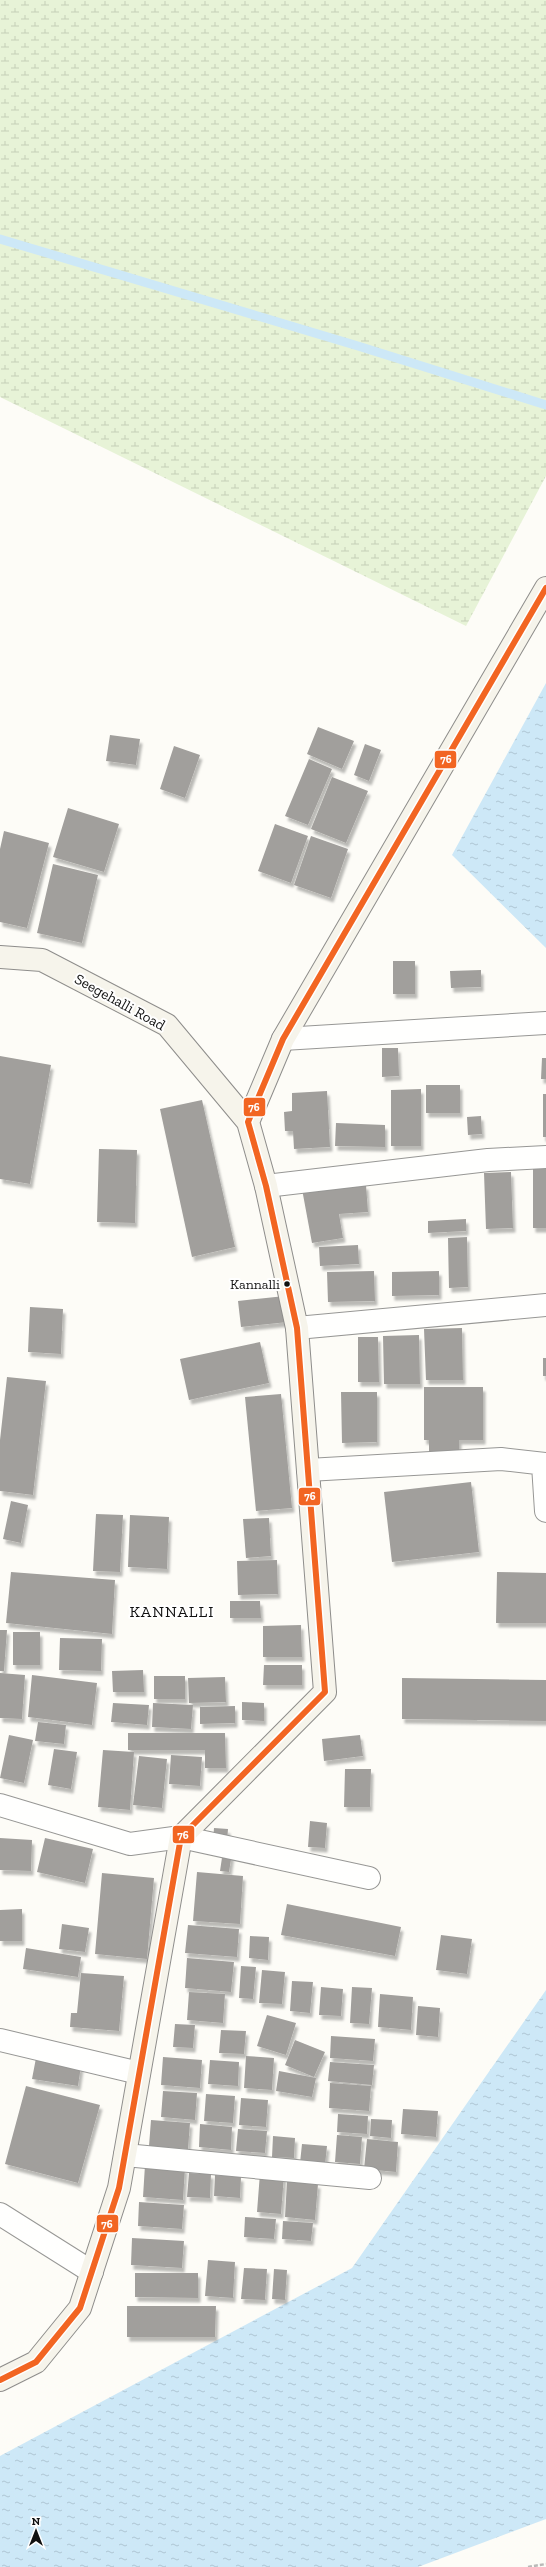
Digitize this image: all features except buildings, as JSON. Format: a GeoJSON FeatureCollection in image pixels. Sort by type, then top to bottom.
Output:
{"type":"FeatureCollection","features":[{"type":"Feature","properties":{"kind":"street"},"geometry":{"type":"LineString","coordinates":[[0,2380],[36,2362],[80,2308],[92,2272],[119,2188],[138,2073],[181,1837],[325,1692],[297,1328],[266,1186],[248,1122],[283,1039],[546,588]]}},
{"type":"Feature","properties":{"kind":"street","name":"Seegehalli Road"},"geometry":{"type":"LineString","coordinates":[[0,957],[42,960],[167,1026],[248,1122]]}},
{"type":"Feature","properties":{"kind":"street"},"geometry":{"type":"LineString","coordinates":[[283,1039],[546,1023]]}},
{"type":"Feature","properties":{"kind":"street"},"geometry":{"type":"LineString","coordinates":[[266,1186],[488,1160],[546,1157]]}},
{"type":"Feature","properties":{"kind":"street"},"geometry":{"type":"LineString","coordinates":[[297,1328],[546,1305]]}},
{"type":"Feature","properties":{"kind":"street"},"geometry":{"type":"LineString","coordinates":[[308,1470],[501,1460],[544,1465],[546,1511]]}},
{"type":"Feature","properties":{"kind":"street"},"geometry":{"type":"LineString","coordinates":[[0,1805],[130,1844],[181,1837],[369,1878]]}},
{"type":"Feature","properties":{"kind":"street"},"geometry":{"type":"LineString","coordinates":[[0,2040],[138,2073]]}},
{"type":"Feature","properties":{"kind":"street"},"geometry":{"type":"LineString","coordinates":[[125,2155],[370,2178]]}},
{"type":"Feature","properties":{"kind":"street"},"geometry":{"type":"LineString","coordinates":[[0,2214],[92,2272]]}},
{"type":"Feature","properties":{"kind":"path"},"geometry":{"type":"LineString","coordinates":[[528,2567],[546,2564]]}},
{"type":"Feature","properties":{"kind":"green space"},"geometry":{"type":"Polygon","coordinates":[[[0,0],[546,0],[546,476],[466,626],[0,397],[0,0]]]}},
{"type":"Feature","properties":{"kind":"water"},"geometry":{"type":"Polygon","coordinates":[[[546,683],[546,948],[452,855],[546,683]]]}},
{"type":"Feature","properties":{"kind":"water"},"geometry":{"type":"Polygon","coordinates":[[[546,1990],[546,2519],[418,2567],[0,2567],[0,2456],[352,2268],[546,1990]]]}},
{"type":"Feature","properties":{"kind":"waterway"},"geometry":{"type":"LineString","coordinates":[[0,239],[358,346],[546,405]]}},
{"type":"Feature","properties":{"kind":"transit line","name":"76"},"geometry":{"type":"LineString","coordinates":[[0,2380],[36,2362],[80,2308],[119,2188],[181,1837],[325,1692],[297,1328],[266,1186],[248,1122],[283,1039],[546,588]]}},
{"type":"Feature","properties":{"kind":"place","name":"Kannalli"},"geometry":{"type":"Point","coordinates":[287,1284]}},
{"type":"Feature","properties":{"kind":"district","name":"KANNALLI"},"geometry":{"type":"Point","coordinates":[172,1611]}}]}
